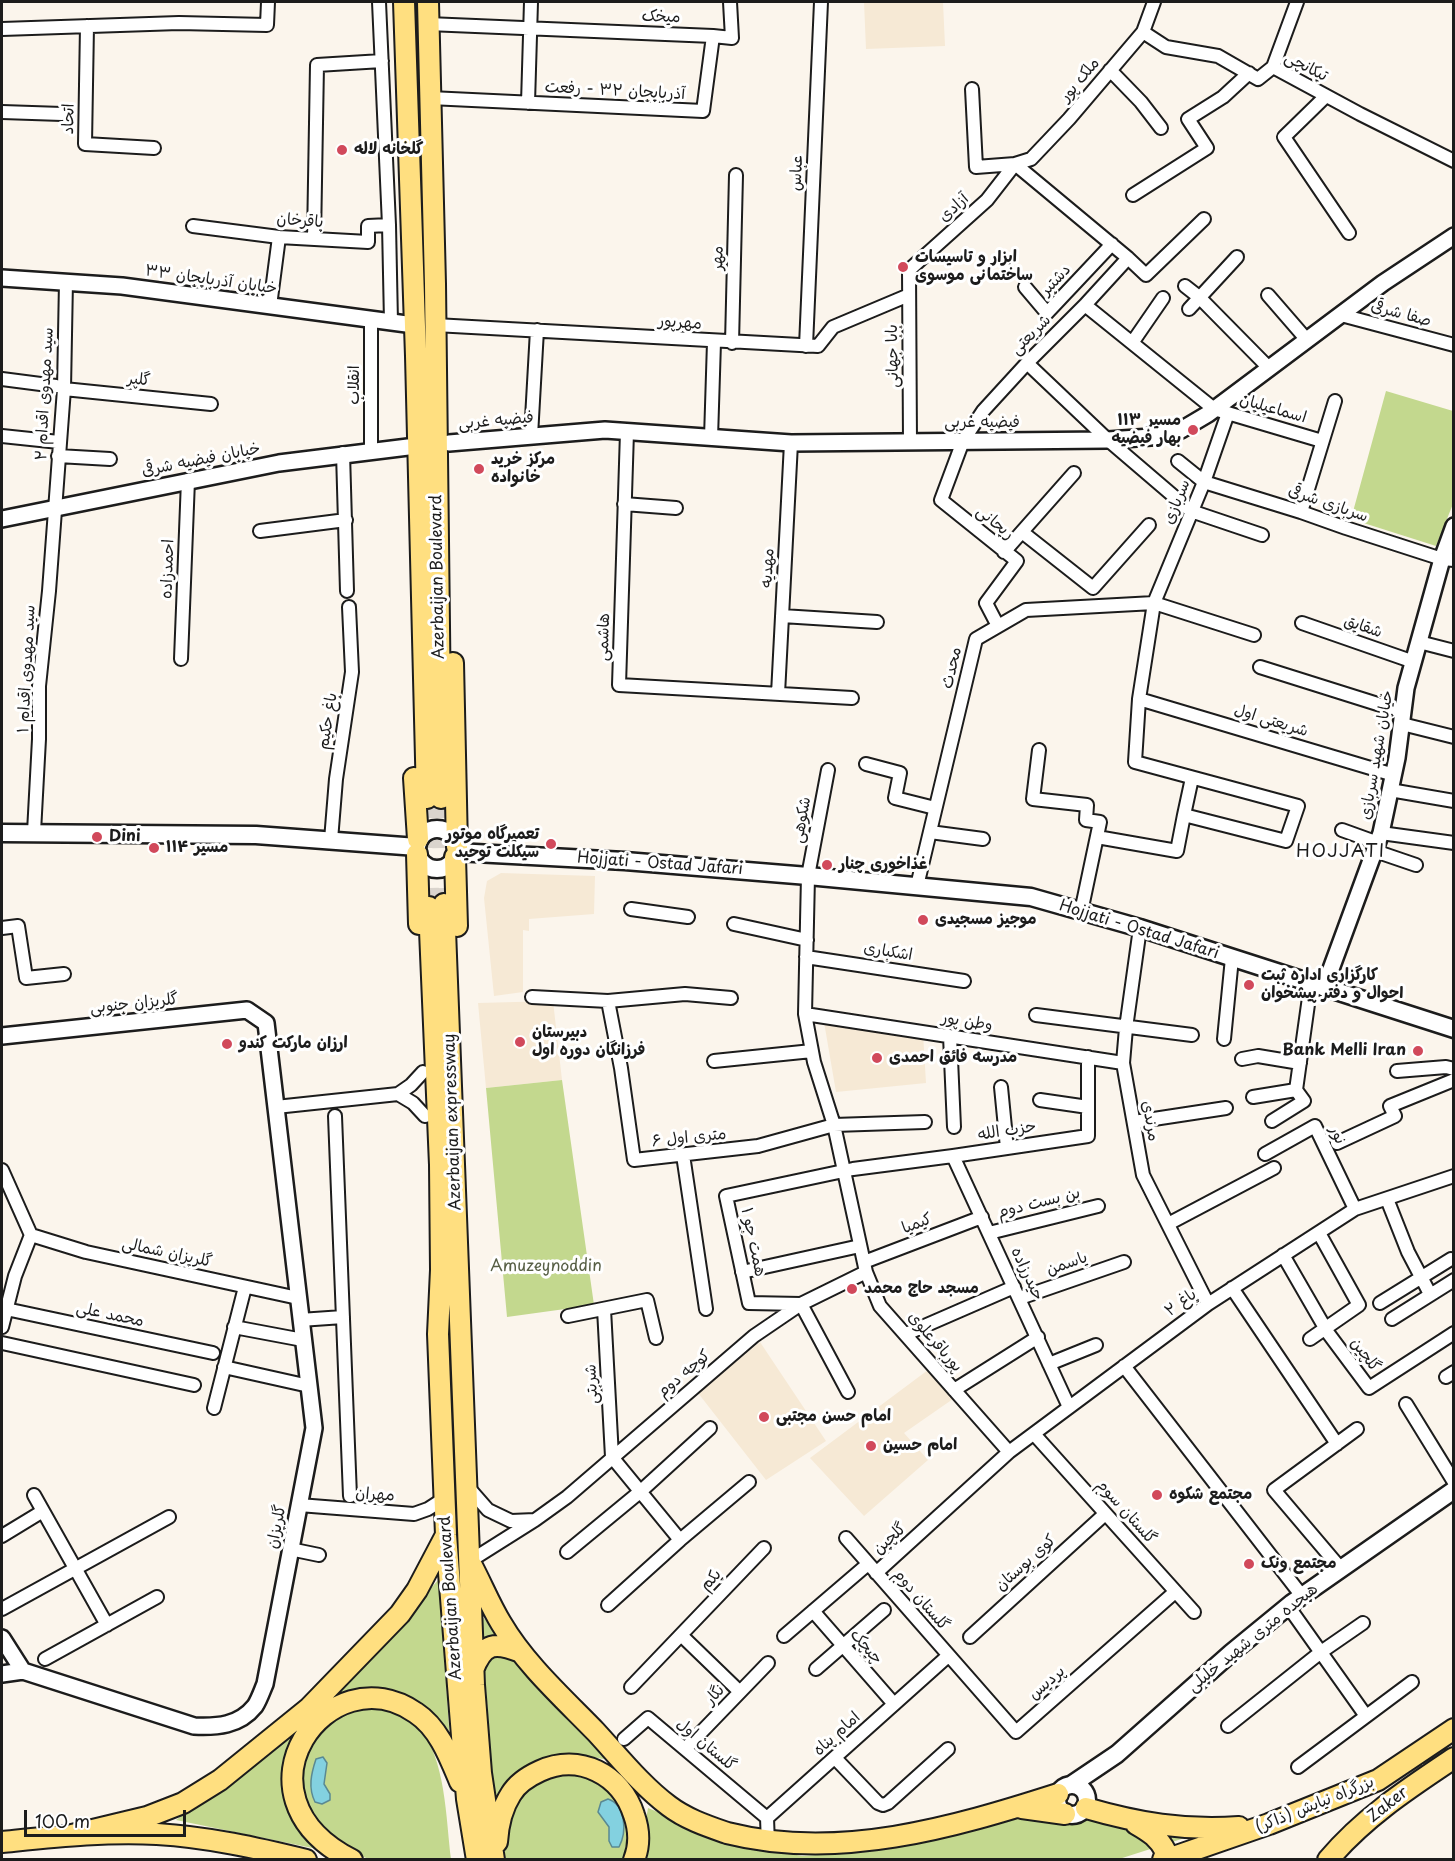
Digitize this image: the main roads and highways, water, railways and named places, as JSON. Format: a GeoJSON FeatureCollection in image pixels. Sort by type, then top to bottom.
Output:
{"type":"FeatureCollection","features":[{"type":"Feature","properties":{"kind":"highway"},"geometry":{"type":"LineString","coordinates":[[404,2],[414,326],[448,418],[449,443],[435,793],[417,847],[437,906]]}},
{"type":"Feature","properties":{"kind":"highway"},"geometry":{"type":"LineString","coordinates":[[428,2],[435,325],[408,421],[408,447],[435,793],[456,852],[437,906],[423,1072],[431,1277],[438,1334]]}},
{"type":"Feature","properties":{"kind":"highway","name":"Azerbaijan Boulevard"},"geometry":{"type":"LineString","coordinates":[[425,356],[435,793]]}},
{"type":"Feature","properties":{"kind":"highway","name":"Azerbaijan expressway"},"geometry":{"type":"LineString","coordinates":[[437,906],[441,1270],[438,1334]]}},
{"type":"Feature","properties":{"kind":"highway","name":"Azerbaijan expressway"},"geometry":{"type":"LineString","coordinates":[[437,906],[461,1339]]}},
{"type":"Feature","properties":{"kind":"highway","name":"Azerbaijan Boulevard"},"geometry":{"type":"LineString","coordinates":[[438,1334],[446,1535],[467,1799],[477,1860]]}},
{"type":"Feature","properties":{"kind":"highway","name":"Azerbaijan Boulevard"},"geometry":{"type":"LineString","coordinates":[[461,1339],[473,1670],[481,1773],[496,1860]]}},
{"type":"Feature","properties":{"kind":"highway"},"geometry":{"type":"LineString","coordinates":[[72,1835],[147,1817],[183,1803],[220,1780],[309,1708],[400,1614],[417,1590],[446,1535]]}},
{"type":"Feature","properties":{"kind":"highway"},"geometry":{"type":"LineString","coordinates":[[470,1561],[501,1623],[521,1652],[646,1786],[670,1807],[704,1825],[747,1840],[768,1844],[792,1848],[840,1848],[893,1842],[952,1829],[1016,1808],[1075,1795],[1129,1820],[1154,1835],[1166,1852],[1164,1860]]}},
{"type":"Feature","properties":{"kind":"highway"},"geometry":{"type":"LineString","coordinates":[[473,1670],[479,1655],[490,1647],[506,1646],[521,1652]]}},
{"type":"Feature","properties":{"kind":"highway"},"geometry":{"type":"LineString","coordinates":[[351,1860],[337,1852],[309,1829],[295,1805],[291,1778],[296,1750],[312,1725],[333,1708],[360,1698],[392,1700],[417,1713],[435,1731],[467,1799]]}},
{"type":"Feature","properties":{"kind":"highway","name":"بزرگراه نیایش (ذاکر)"},"geometry":{"type":"LineString","coordinates":[[1164,1860],[1269,1824],[1378,1780],[1454,1729]]}},
{"type":"Feature","properties":{"kind":"highway","name":"Zaker"},"geometry":{"type":"LineString","coordinates":[[1328,1860],[1343,1842],[1392,1800],[1454,1758]]}},
{"type":"Feature","properties":{"kind":"highway"},"geometry":{"type":"LineString","coordinates":[[496,1860],[502,1813],[512,1792],[529,1776],[551,1766],[575,1764],[599,1770],[618,1785],[631,1805],[638,1828],[637,1852],[634,1860]]}},
{"type":"Feature","properties":{"kind":"highway"},"geometry":{"type":"LineString","coordinates":[[1016,1808],[1065,1814]]}},
{"type":"Feature","properties":{"kind":"highway"},"geometry":{"type":"LineString","coordinates":[[1129,1820],[1176,1828],[1209,1829],[1269,1824]]}},
{"type":"Feature","properties":{"kind":"highway"},"geometry":{"type":"LineString","coordinates":[[2,1842],[72,1835],[156,1834],[236,1843],[306,1860]]}},
{"type":"Feature","properties":{"kind":"main road"},"geometry":{"type":"LineString","coordinates":[[432,829],[441,829],[448,832],[454,839],[456,852],[447,866],[435,868],[424,864],[417,847],[424,833],[432,829]]}},
{"type":"Feature","properties":{"kind":"main road"},"geometry":{"type":"LineString","coordinates":[[2,833],[256,835],[417,847]]}},
{"type":"Feature","properties":{"kind":"main road","name":"Hojjati - Ostad Jafari"},"geometry":{"type":"LineString","coordinates":[[456,852],[588,858],[1030,897],[1140,928],[1454,1029]]}},
{"type":"Feature","properties":{"kind":"main road","name":"هیجده متری شهید خلیلی"},"geometry":{"type":"LineString","coordinates":[[1075,1795],[1231,1653],[1288,1606],[1454,1490]]}},
{"type":"Feature","properties":{"kind":"main road"},"geometry":{"type":"LineString","coordinates":[[1065,1814],[1058,1805],[1075,1795]]}},
{"type":"Feature","properties":{"kind":"water"},"geometry":{"type":"Polygon","coordinates":[[[323,1757],[327,1763],[324,1784],[330,1794],[330,1800],[322,1804],[315,1802],[311,1781],[316,1759],[323,1757]]]}},
{"type":"Feature","properties":{"kind":"water"},"geometry":{"type":"Polygon","coordinates":[[[608,1799],[614,1802],[622,1813],[624,1827],[619,1847],[612,1847],[609,1841],[609,1827],[598,1812],[601,1802],[608,1799]]]}},
{"type":"Feature","properties":{"kind":"tunnel"},"geometry":{"type":"LineString","coordinates":[[427,798],[429,907]]}},
{"type":"Feature","properties":{"kind":"tunnel"},"geometry":{"type":"LineString","coordinates":[[441,798],[444,904]]}},
{"type":"Feature","properties":{"kind":"place","name":"گلخانه لاله"},"geometry":{"type":"Point","coordinates":[342,150]}},
{"type":"Feature","properties":{"kind":"place","name":"ابزار و تاسیسات ساختمانی موسوی"},"geometry":{"type":"Point","coordinates":[903,267]}},
{"type":"Feature","properties":{"kind":"place","name":"مسیر ۱۱۳ بهار فیضیه"},"geometry":{"type":"Point","coordinates":[1193,430]}},
{"type":"Feature","properties":{"kind":"place","name":"مرکز خرید خانواده"},"geometry":{"type":"Point","coordinates":[479,469]}},
{"type":"Feature","properties":{"kind":"place","name":"Dini"},"geometry":{"type":"Point","coordinates":[97,837]}},
{"type":"Feature","properties":{"kind":"place","name":"تعمیرگاه موتور سیکلت توحید"},"geometry":{"type":"Point","coordinates":[551,844]}},
{"type":"Feature","properties":{"kind":"place","name":"مسیر ۱۱۴"},"geometry":{"type":"Point","coordinates":[154,848]}},
{"type":"Feature","properties":{"kind":"place","name":"غذاخوری چنار"},"geometry":{"type":"Point","coordinates":[827,865]}},
{"type":"Feature","properties":{"kind":"place","name":"موجیز مسجیدی"},"geometry":{"type":"Point","coordinates":[923,920]}},
{"type":"Feature","properties":{"kind":"place","name":"کارگزاری اداره ثبت احوال و دفتر پیشخوان"},"geometry":{"type":"Point","coordinates":[1249,985]}},
{"type":"Feature","properties":{"kind":"place","name":"دبیرستان فرزانگان دوره اول"},"geometry":{"type":"Point","coordinates":[520,1042]}},
{"type":"Feature","properties":{"kind":"place","name":"ارزان مارکت کندو"},"geometry":{"type":"Point","coordinates":[227,1044]}},
{"type":"Feature","properties":{"kind":"place","name":"Bank Melli Iran"},"geometry":{"type":"Point","coordinates":[1418,1051]}},
{"type":"Feature","properties":{"kind":"place","name":"مدرسه فائق احمدی"},"geometry":{"type":"Point","coordinates":[877,1058]}},
{"type":"Feature","properties":{"kind":"place","name":"مسجد حاج محمد"},"geometry":{"type":"Point","coordinates":[852,1289]}},
{"type":"Feature","properties":{"kind":"place","name":"امام حسن مجتبی"},"geometry":{"type":"Point","coordinates":[764,1417]}},
{"type":"Feature","properties":{"kind":"place","name":"امام حسین"},"geometry":{"type":"Point","coordinates":[871,1446]}},
{"type":"Feature","properties":{"kind":"place","name":"مجتمع شکوه"},"geometry":{"type":"Point","coordinates":[1157,1495]}},
{"type":"Feature","properties":{"kind":"place","name":"مجتمع ونک"},"geometry":{"type":"Point","coordinates":[1249,1564]}},
{"type":"Feature","properties":{"kind":"district","name":"HOJJATI"},"geometry":{"type":"Point","coordinates":[1341,852]}},
{"type":"Feature","properties":{"kind":"park label","name":"Amuzeynoddin"},"geometry":{"type":"Point","coordinates":[546,1267]}}]}
